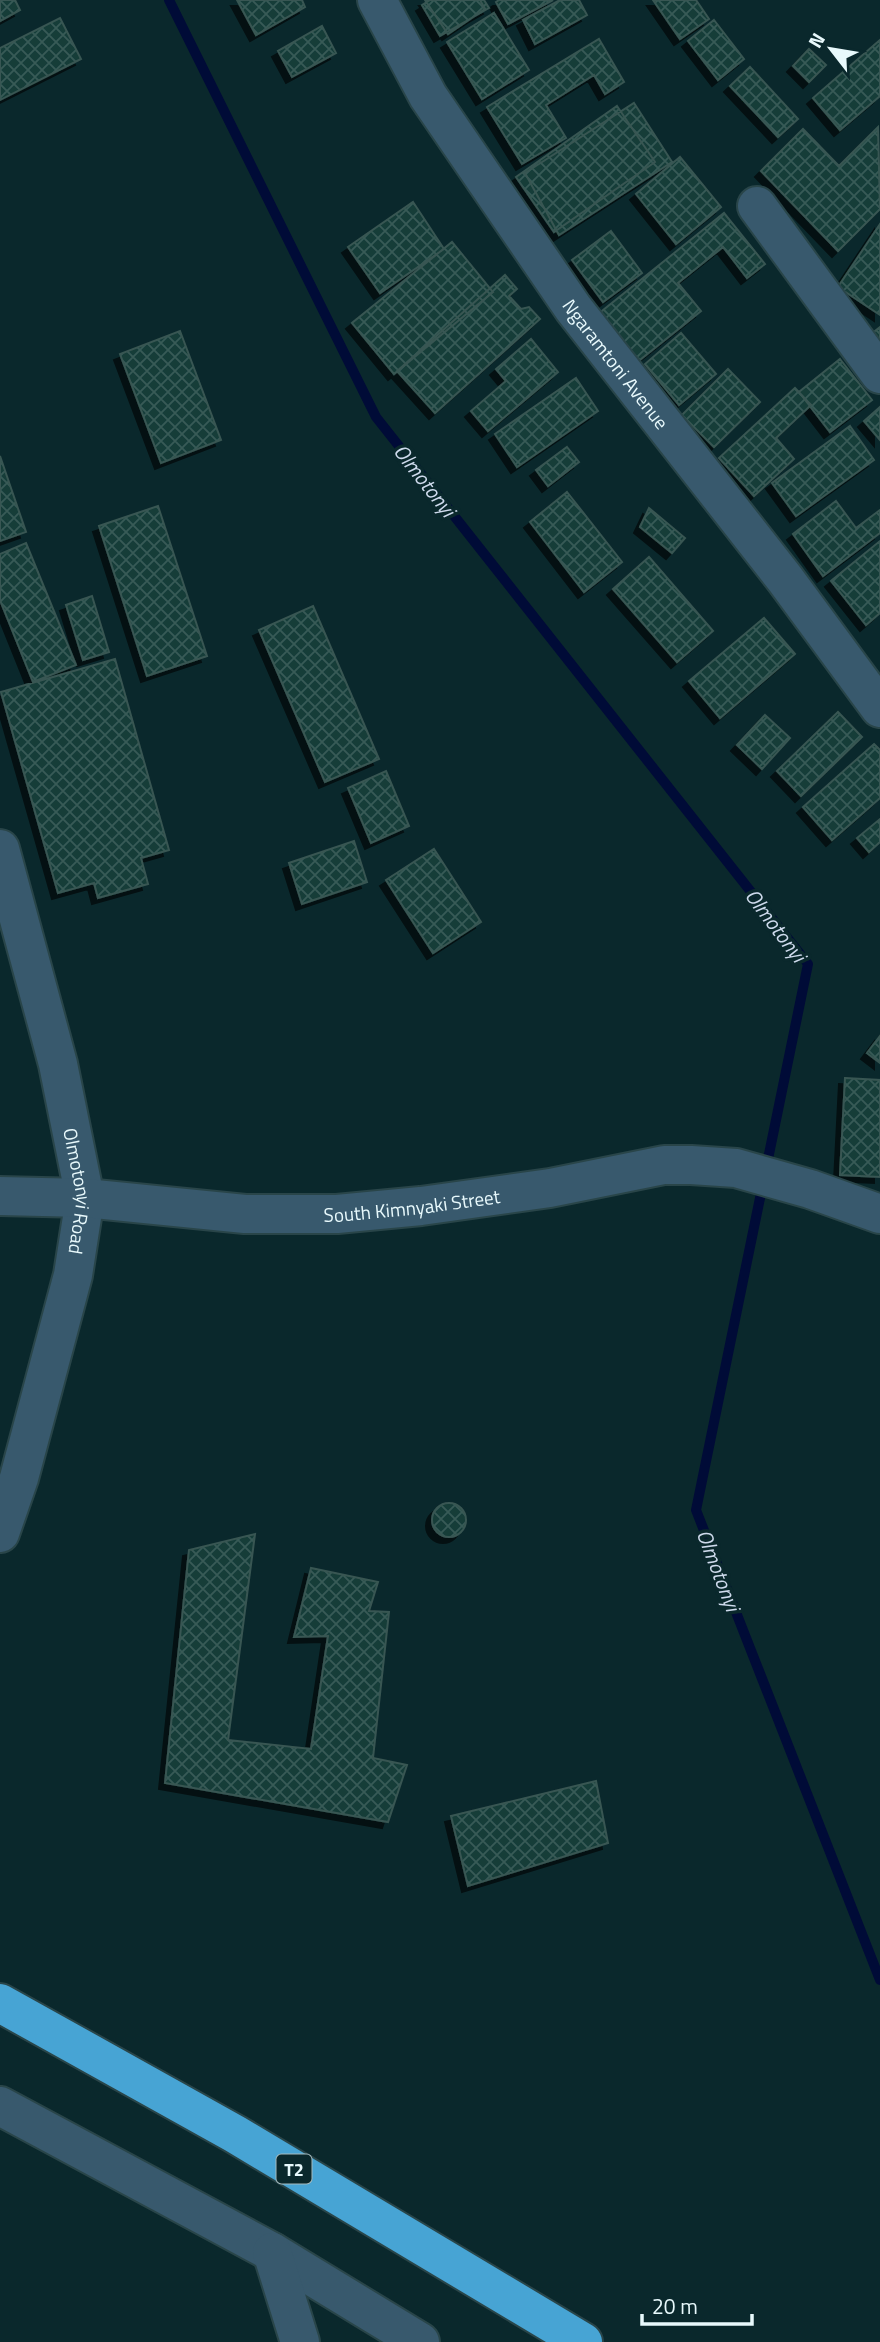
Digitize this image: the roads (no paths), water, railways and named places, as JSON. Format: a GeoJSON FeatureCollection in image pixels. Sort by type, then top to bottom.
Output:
{"type":"FeatureCollection","features":[{"type":"Feature","properties":{"kind":"highway","name":"T2"},"geometry":{"type":"LineString","coordinates":[[0,2003],[235,2134],[583,2342]]}},
{"type":"Feature","properties":{"kind":"street","name":"Ngaramtoni Avenue"},"geometry":{"type":"LineString","coordinates":[[377,0],[428,96],[573,308],[785,579],[880,708]]}},
{"type":"Feature","properties":{"kind":"street"},"geometry":{"type":"LineString","coordinates":[[757,206],[880,374]]}},
{"type":"Feature","properties":{"kind":"street","name":"Olmotonyi Road"},"geometry":{"type":"LineString","coordinates":[[0,849],[58,1064],[85,1198],[73,1275],[19,1478],[0,1533]]}},
{"type":"Feature","properties":{"kind":"street","name":"South Kimnyaki Street"},"geometry":{"type":"LineString","coordinates":[[0,1196],[85,1198],[245,1214],[337,1214],[421,1206],[550,1188],[664,1166],[736,1168],[810,1189],[880,1214]]}},
{"type":"Feature","properties":{"kind":"street"},"geometry":{"type":"LineString","coordinates":[[0,2106],[272,2252],[420,2342]]}},
{"type":"Feature","properties":{"kind":"street"},"geometry":{"type":"LineString","coordinates":[[272,2252],[300,2342]]}},
{"type":"Feature","properties":{"kind":"waterway","name":"Olmotonyi"},"geometry":{"type":"LineString","coordinates":[[169,0],[376,417],[808,964],[696,1510],[880,1980]]}}]}
